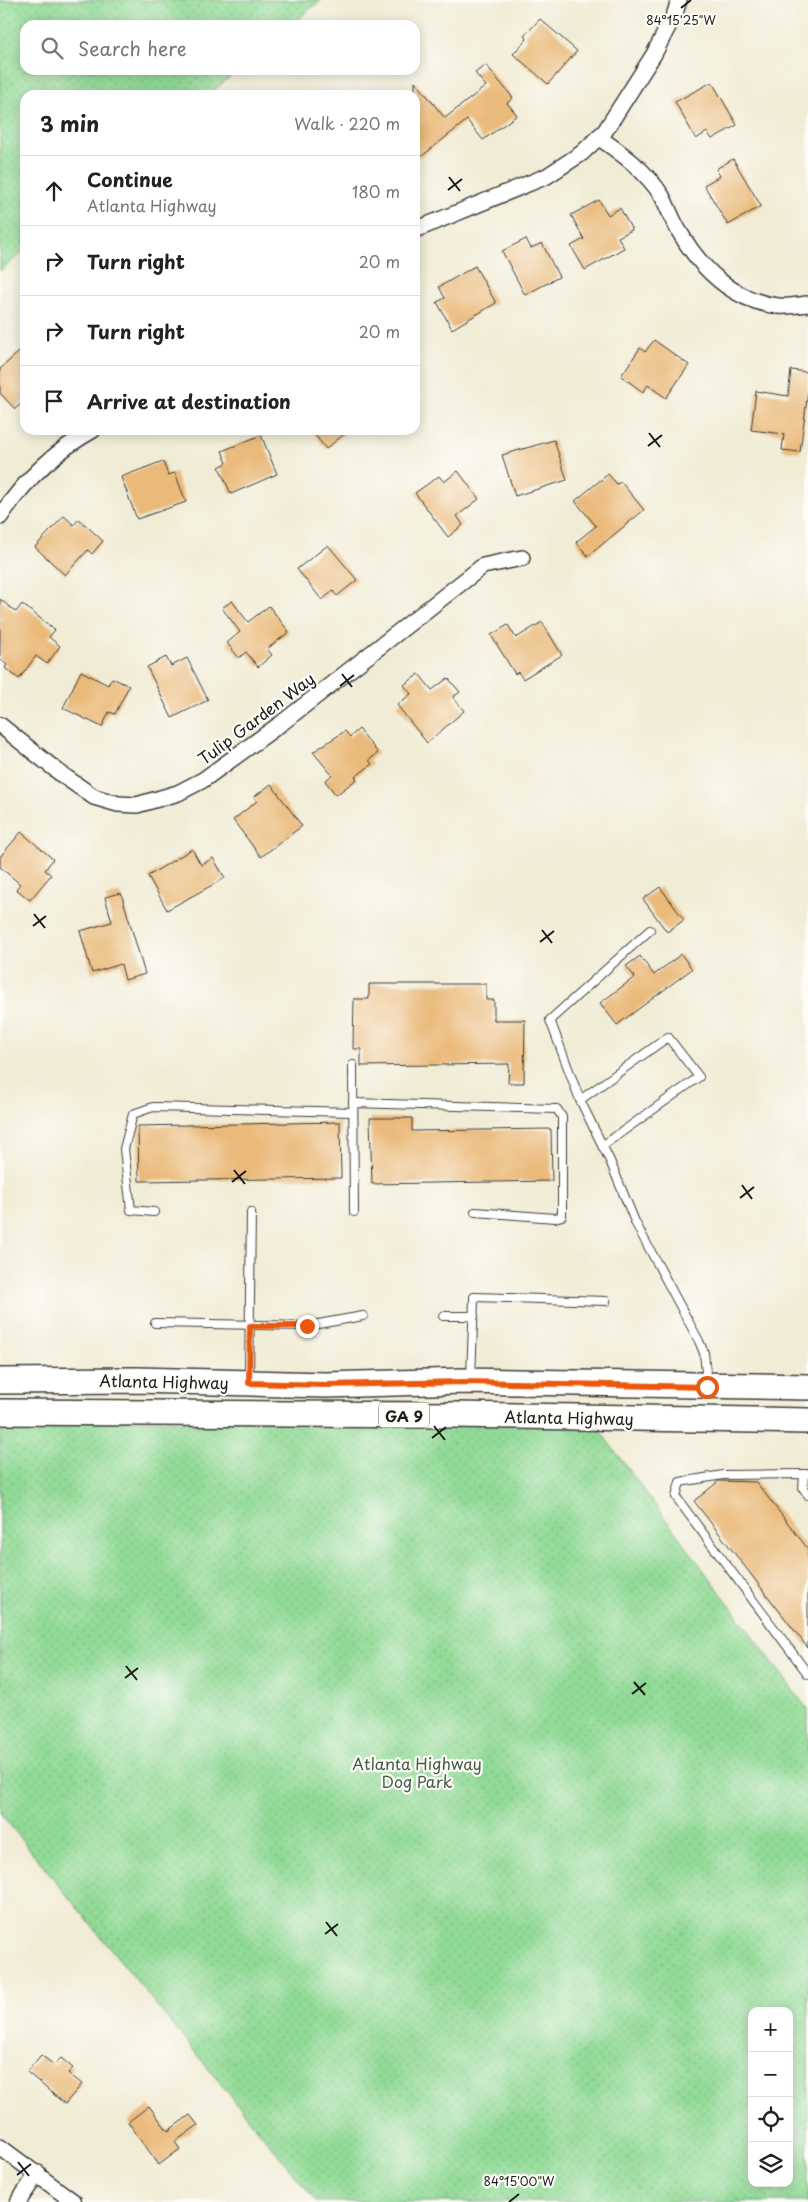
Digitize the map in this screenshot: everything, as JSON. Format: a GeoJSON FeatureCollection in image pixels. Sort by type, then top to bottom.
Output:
{"type":"FeatureCollection","features":[{"type":"Feature","properties":{"kind":"main road","name":"Atlanta Highway"},"geometry":{"type":"LineString","coordinates":[[0,1381],[137,1380],[326,1385],[471,1382],[808,1387]]}},
{"type":"Feature","properties":{"kind":"main road","name":"Atlanta Highway"},"geometry":{"type":"LineString","coordinates":[[0,1412],[433,1415],[808,1421]]}},
{"type":"Feature","properties":{"kind":"street"},"geometry":{"type":"LineString","coordinates":[[420,228],[547,176],[582,153],[605,131],[654,54],[675,14],[679,0]]}},
{"type":"Feature","properties":{"kind":"street"},"geometry":{"type":"LineString","coordinates":[[598,137],[631,159],[661,196],[678,230],[696,258],[720,283],[750,300],[779,306],[808,304]]}},
{"type":"Feature","properties":{"kind":"street"},"geometry":{"type":"LineString","coordinates":[[0,517],[12,500],[47,462],[84,435]]}},
{"type":"Feature","properties":{"kind":"street","name":"Tulip Garden Way"},"geometry":{"type":"LineString","coordinates":[[0,725],[61,774],[94,797],[118,804],[137,805],[169,795],[202,780],[283,722],[483,566],[522,558]]}},
{"type":"Feature","properties":{"kind":"street"},"geometry":{"type":"LineString","coordinates":[[0,2147],[74,2202]]}},
{"type":"Feature","properties":{"kind":"street"},"geometry":{"type":"LineString","coordinates":[[18,2202],[38,2174]]}},
{"type":"Feature","properties":{"kind":"lane"},"geometry":{"type":"LineString","coordinates":[[650,930],[550,1020],[580,1100],[636,1224],[699,1340],[704,1353],[707,1387]]}},
{"type":"Feature","properties":{"kind":"lane"},"geometry":{"type":"LineString","coordinates":[[580,1100],[668,1037],[699,1077],[602,1146]]}},
{"type":"Feature","properties":{"kind":"lane"},"geometry":{"type":"LineString","coordinates":[[353,1064],[354,1212]]}},
{"type":"Feature","properties":{"kind":"lane"},"geometry":{"type":"LineString","coordinates":[[154,1212],[131,1210],[124,1149],[133,1114],[153,1107],[557,1109],[562,1116],[562,1216],[556,1218],[475,1212]]}},
{"type":"Feature","properties":{"kind":"lane"},"geometry":{"type":"LineString","coordinates":[[249,1383],[251,1212]]}},
{"type":"Feature","properties":{"kind":"lane"},"geometry":{"type":"LineString","coordinates":[[471,1382],[474,1299],[606,1301]]}},
{"type":"Feature","properties":{"kind":"lane"},"geometry":{"type":"LineString","coordinates":[[155,1323],[307,1326],[363,1316]]}},
{"type":"Feature","properties":{"kind":"lane"},"geometry":{"type":"LineString","coordinates":[[443,1316],[474,1316]]}},
{"type":"Feature","properties":{"kind":"lane"},"geometry":{"type":"LineString","coordinates":[[808,1495],[803,1488],[806,1474],[723,1475],[680,1482],[676,1497],[808,1674]]}},
{"type":"Feature","properties":{"kind":"green space"},"geometry":{"type":"Polygon","coordinates":[[[0,0],[321,0],[297,20],[20,20],[20,75],[232,75],[214,90],[20,90],[20,254],[0,271],[0,0]]]}},
{"type":"Feature","properties":{"kind":"green space","name":"Atlanta Highway Dog Park"},"geometry":{"type":"Polygon","coordinates":[[[0,1419],[594,1423],[808,1710],[808,2202],[317,2202],[0,1813],[0,1419]]]}},
{"type":"Feature","properties":{"kind":"building"},"geometry":{"type":"Polygon","coordinates":[[[540,19],[577,51],[548,84],[513,54],[527,39],[524,36],[540,19]]]}},
{"type":"Feature","properties":{"kind":"building"},"geometry":{"type":"Polygon","coordinates":[[[486,65],[513,98],[507,103],[517,115],[483,140],[467,120],[421,157],[420,90],[415,90],[415,81],[445,118],[486,86],[475,73],[486,65]]]}},
{"type":"Feature","properties":{"kind":"building"},"geometry":{"type":"Polygon","coordinates":[[[712,82],[737,125],[712,139],[707,132],[696,139],[675,102],[712,82]]]}},
{"type":"Feature","properties":{"kind":"building"},"geometry":{"type":"Polygon","coordinates":[[[733,159],[761,206],[728,225],[704,185],[720,176],[716,169],[733,159]]]}},
{"type":"Feature","properties":{"kind":"building"},"geometry":{"type":"Polygon","coordinates":[[[599,200],[608,215],[620,208],[632,230],[618,237],[624,248],[585,270],[571,246],[584,239],[571,215],[599,200]]]}},
{"type":"Feature","properties":{"kind":"building"},"geometry":{"type":"Polygon","coordinates":[[[526,239],[531,248],[542,243],[559,277],[525,295],[502,251],[526,239]]]}},
{"type":"Feature","properties":{"kind":"building"},"geometry":{"type":"Polygon","coordinates":[[[475,266],[496,303],[452,329],[437,302],[445,298],[439,287],[475,266]]]}},
{"type":"Feature","properties":{"kind":"building"},"geometry":{"type":"Polygon","coordinates":[[[654,340],[689,365],[666,398],[648,385],[643,392],[621,376],[640,348],[645,352],[654,340]]]}},
{"type":"Feature","properties":{"kind":"building"},"geometry":{"type":"Polygon","coordinates":[[[20,353],[20,404],[15,409],[0,393],[0,369],[20,353]]]}},
{"type":"Feature","properties":{"kind":"building"},"geometry":{"type":"Polygon","coordinates":[[[791,370],[808,372],[808,391],[800,452],[782,450],[784,434],[751,430],[756,391],[788,396],[791,370]]]}},
{"type":"Feature","properties":{"kind":"building"},"geometry":{"type":"Polygon","coordinates":[[[261,435],[277,474],[231,494],[219,467],[227,463],[222,451],[261,435]]]}},
{"type":"Feature","properties":{"kind":"building"},"geometry":{"type":"Polygon","coordinates":[[[315,435],[343,435],[326,449],[315,435]]]}},
{"type":"Feature","properties":{"kind":"building"},"geometry":{"type":"Polygon","coordinates":[[[554,440],[567,480],[515,496],[502,455],[554,440]]]}},
{"type":"Feature","properties":{"kind":"building"},"geometry":{"type":"Polygon","coordinates":[[[163,461],[168,475],[175,473],[186,502],[137,519],[121,477],[163,461]]]}},
{"type":"Feature","properties":{"kind":"building"},"geometry":{"type":"Polygon","coordinates":[[[458,471],[479,499],[457,516],[463,525],[448,537],[415,493],[439,476],[444,482],[458,471]]]}},
{"type":"Feature","properties":{"kind":"building"},"geometry":{"type":"Polygon","coordinates":[[[608,474],[617,484],[621,482],[644,510],[588,556],[576,542],[596,526],[575,501],[608,474]]]}},
{"type":"Feature","properties":{"kind":"building"},"geometry":{"type":"Polygon","coordinates":[[[64,516],[74,525],[79,519],[103,541],[92,554],[88,550],[65,575],[35,547],[64,516]]]}},
{"type":"Feature","properties":{"kind":"building"},"geometry":{"type":"Polygon","coordinates":[[[328,545],[357,580],[337,596],[333,591],[322,600],[297,569],[328,545]]]}},
{"type":"Feature","properties":{"kind":"building"},"geometry":{"type":"Polygon","coordinates":[[[0,599],[16,612],[22,604],[55,630],[49,637],[60,646],[47,664],[36,656],[19,679],[5,668],[7,665],[0,659],[0,599]]]}},
{"type":"Feature","properties":{"kind":"building"},"geometry":{"type":"Polygon","coordinates":[[[232,601],[248,622],[269,606],[289,632],[267,649],[272,655],[258,667],[246,652],[239,658],[227,643],[240,632],[222,608],[232,601]]]}},
{"type":"Feature","properties":{"kind":"building"},"geometry":{"type":"Polygon","coordinates":[[[542,622],[562,655],[523,679],[518,672],[515,674],[491,635],[508,625],[516,638],[542,622]]]}},
{"type":"Feature","properties":{"kind":"building"},"geometry":{"type":"Polygon","coordinates":[[[166,657],[171,666],[187,658],[208,700],[172,718],[147,667],[166,657]]]}},
{"type":"Feature","properties":{"kind":"building"},"geometry":{"type":"Polygon","coordinates":[[[81,671],[108,685],[112,678],[129,686],[115,714],[109,712],[102,727],[63,708],[81,671]]]}},
{"type":"Feature","properties":{"kind":"building"},"geometry":{"type":"Polygon","coordinates":[[[419,674],[432,690],[448,678],[460,692],[453,697],[464,711],[427,743],[397,705],[411,694],[404,685],[419,674]]]}},
{"type":"Feature","properties":{"kind":"building"},"geometry":{"type":"Polygon","coordinates":[[[359,729],[378,753],[369,760],[372,764],[355,777],[357,779],[336,795],[325,781],[332,775],[313,752],[345,731],[350,737],[359,729]]]}},
{"type":"Feature","properties":{"kind":"building"},"geometry":{"type":"Polygon","coordinates":[[[271,784],[302,826],[261,857],[233,820],[257,801],[254,797],[271,784]]]}},
{"type":"Feature","properties":{"kind":"building"},"geometry":{"type":"Polygon","coordinates":[[[21,832],[53,859],[45,870],[51,875],[30,900],[16,889],[20,884],[0,867],[0,857],[21,832]]]}},
{"type":"Feature","properties":{"kind":"building"},"geometry":{"type":"Polygon","coordinates":[[[192,849],[201,865],[213,858],[225,878],[167,910],[148,876],[192,849]]]}},
{"type":"Feature","properties":{"kind":"building"},"geometry":{"type":"Polygon","coordinates":[[[660,887],[684,920],[667,932],[643,899],[660,887]]]}},
{"type":"Feature","properties":{"kind":"building"},"geometry":{"type":"Polygon","coordinates":[[[121,893],[145,974],[125,980],[121,964],[92,973],[80,931],[112,922],[105,897],[121,893]]]}},
{"type":"Feature","properties":{"kind":"building"},"geometry":{"type":"Polygon","coordinates":[[[681,954],[692,969],[617,1025],[600,1003],[635,977],[626,966],[640,956],[654,975],[681,954]]]}},
{"type":"Feature","properties":{"kind":"building"},"geometry":{"type":"Polygon","coordinates":[[[369,984],[486,984],[486,1000],[494,1000],[494,1020],[525,1020],[524,1083],[508,1083],[509,1064],[361,1066],[361,1049],[353,1049],[354,999],[369,999],[369,984]]]}},
{"type":"Feature","properties":{"kind":"building"},"geometry":{"type":"Polygon","coordinates":[[[370,1118],[412,1118],[412,1131],[551,1129],[552,1181],[372,1184],[370,1118]]]}},
{"type":"Feature","properties":{"kind":"building"},"geometry":{"type":"Polygon","coordinates":[[[340,1122],[341,1178],[139,1181],[138,1126],[340,1122]]]}},
{"type":"Feature","properties":{"kind":"building"},"geometry":{"type":"Polygon","coordinates":[[[719,1481],[756,1482],[808,1549],[808,1648],[694,1501],[719,1481]]]}},
{"type":"Feature","properties":{"kind":"building"},"geometry":{"type":"Polygon","coordinates":[[[41,2055],[54,2065],[61,2058],[73,2068],[68,2073],[82,2084],[65,2104],[27,2072],[41,2055]]]}},
{"type":"Feature","properties":{"kind":"building"},"geometry":{"type":"Polygon","coordinates":[[[149,2106],[168,2131],[190,2115],[198,2125],[175,2142],[180,2149],[159,2165],[128,2122],[149,2106]]]}},
{"type":"Feature","properties":{"kind":"route"},"geometry":{"type":"LineString","coordinates":[[307,1326],[250,1326],[249,1383],[326,1385],[463,1382],[707,1387]]}}]}
